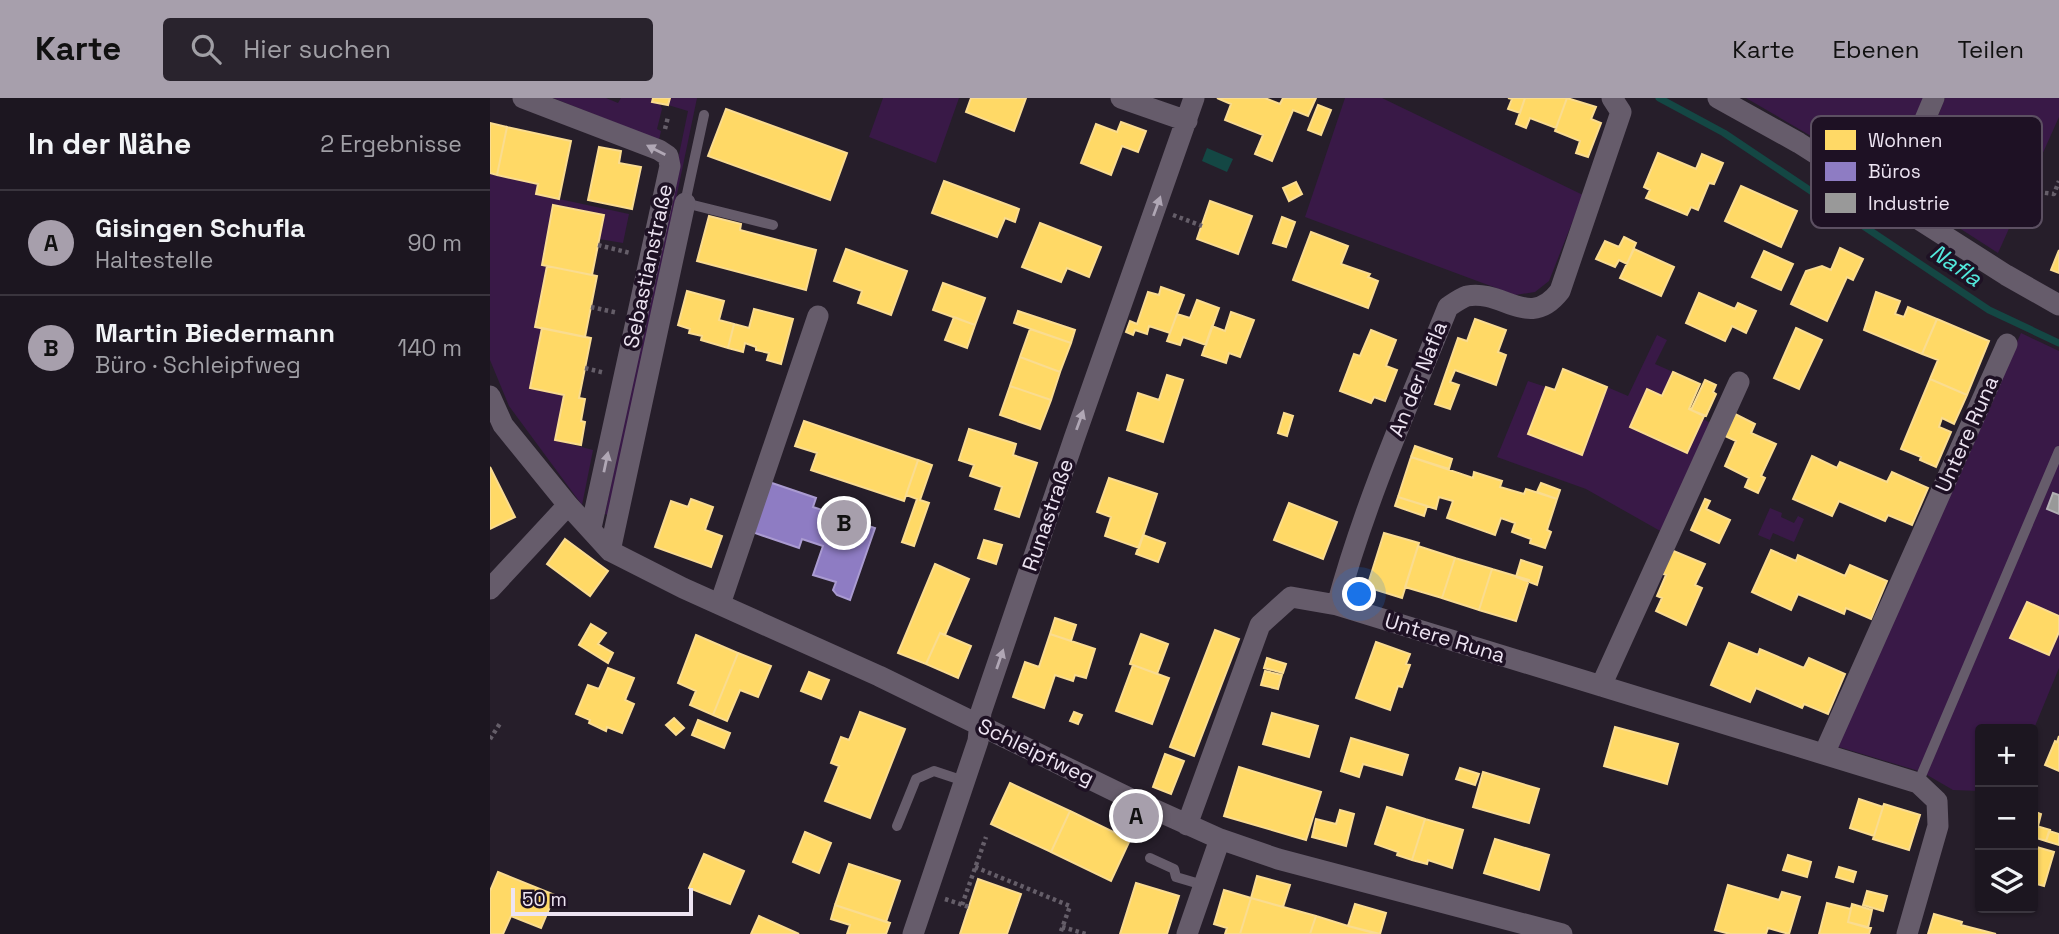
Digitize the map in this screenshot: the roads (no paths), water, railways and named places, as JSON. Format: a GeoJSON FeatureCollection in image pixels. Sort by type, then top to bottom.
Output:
{"type":"FeatureCollection","features":[{"type":"Feature","properties":{"kind":"street","name":"Sebastianstraße"},"geometry":{"type":"LineString","coordinates":[[523,98],[659,150],[668,156],[670,166],[591,528]]}},
{"type":"Feature","properties":{"kind":"street"},"geometry":{"type":"LineString","coordinates":[[1121,98],[1187,121]]}},
{"type":"Feature","properties":{"kind":"street","name":"Runastraße"},"geometry":{"type":"LineString","coordinates":[[913,934],[978,741],[982,712],[1074,439],[1194,98]]}},
{"type":"Feature","properties":{"kind":"street","name":"An der Nafla"},"geometry":{"type":"LineString","coordinates":[[1337,605],[1374,489],[1448,307],[1466,296],[1484,296],[1532,310],[1550,303],[1560,291],[1621,112],[1612,98]]}},
{"type":"Feature","properties":{"kind":"street"},"geometry":{"type":"LineString","coordinates":[[1718,98],[1811,150]]}},
{"type":"Feature","properties":{"kind":"street"},"geometry":{"type":"LineString","coordinates":[[1926,116],[1934,98]]}},
{"type":"Feature","properties":{"kind":"street"},"geometry":{"type":"LineString","coordinates":[[610,551],[685,203]]}},
{"type":"Feature","properties":{"kind":"street"},"geometry":{"type":"LineString","coordinates":[[1934,228],[2006,275],[2059,305]]}},
{"type":"Feature","properties":{"kind":"street"},"geometry":{"type":"LineString","coordinates":[[720,604],[818,316]]}},
{"type":"Feature","properties":{"kind":"street","name":"Untere Runa"},"geometry":{"type":"LineString","coordinates":[[1824,754],[2007,345]]}},
{"type":"Feature","properties":{"kind":"street"},"geometry":{"type":"LineString","coordinates":[[1601,686],[1739,382]]}},
{"type":"Feature","properties":{"kind":"street"},"geometry":{"type":"LineString","coordinates":[[490,396],[503,425],[568,505],[490,589]]}},
{"type":"Feature","properties":{"kind":"street","name":"Schleipfweg"},"geometry":{"type":"LineString","coordinates":[[568,505],[610,551],[682,588],[980,724],[1187,825],[1278,859],[1562,934]]}},
{"type":"Feature","properties":{"kind":"street","name":"Untere Runa"},"geometry":{"type":"LineString","coordinates":[[1187,825],[1260,625],[1291,597],[1337,605],[1918,783]]}},
{"type":"Feature","properties":{"kind":"street"},"geometry":{"type":"LineString","coordinates":[[1907,934],[1938,827],[1937,801],[1918,783]]}},
{"type":"Feature","properties":{"kind":"street"},"geometry":{"type":"LineString","coordinates":[[1187,934],[1220,839]]}},
{"type":"Feature","properties":{"kind":"lane"},"geometry":{"type":"LineString","coordinates":[[704,115],[685,203],[773,225]]}},
{"type":"Feature","properties":{"kind":"lane"},"geometry":{"type":"LineString","coordinates":[[1918,783],[2059,451]]}},
{"type":"Feature","properties":{"kind":"lane"},"geometry":{"type":"LineString","coordinates":[[897,826],[916,779],[934,771],[964,781]]}},
{"type":"Feature","properties":{"kind":"lane"},"geometry":{"type":"LineString","coordinates":[[1150,858],[1174,869],[1176,877],[1203,885]]}},
{"type":"Feature","properties":{"kind":"waterway","name":"Nafla"},"geometry":{"type":"LineString","coordinates":[[1659,98],[1724,133],[1811,191]]}},
{"type":"Feature","properties":{"kind":"waterway","name":"Nafla"},"geometry":{"type":"LineString","coordinates":[[1866,228],[1989,310],[2059,343]]}},
{"type":"Feature","properties":{"kind":"place","name":"Martin Biedermann"},"geometry":{"type":"Point","coordinates":[844,523]}},
{"type":"Feature","properties":{"kind":"place","name":"Gisingen Schufla"},"geometry":{"type":"Point","coordinates":[1136,816]}}]}
